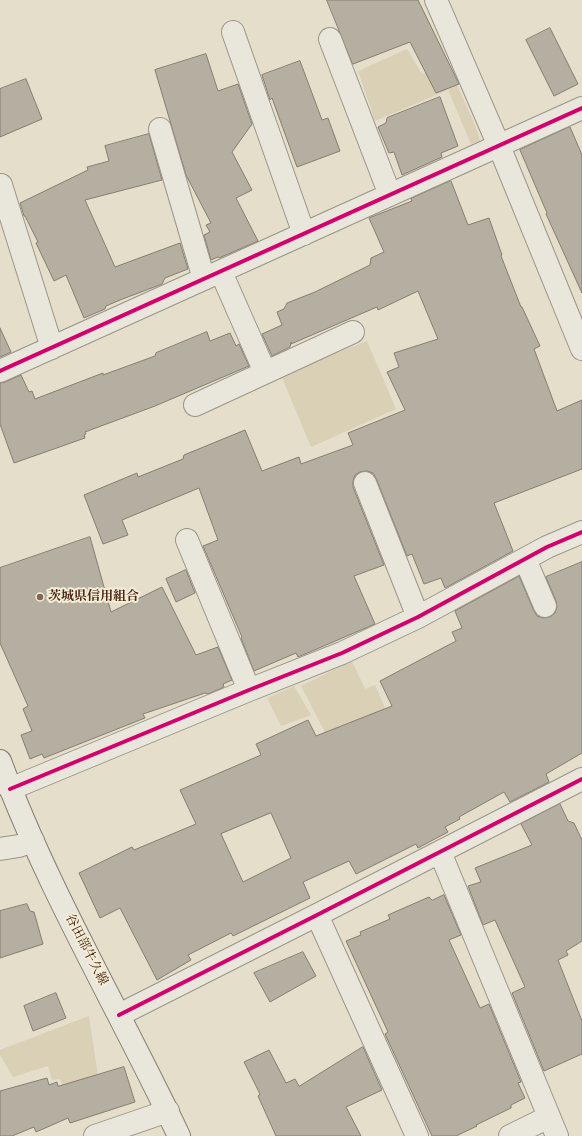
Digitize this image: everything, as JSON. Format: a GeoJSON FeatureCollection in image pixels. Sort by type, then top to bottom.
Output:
{"type":"FeatureCollection","features":[{"type":"Feature","properties":{"kind":"street"},"geometry":{"type":"LineString","coordinates":[[436,0],[499,146],[582,349]]}},
{"type":"Feature","properties":{"kind":"street"},"geometry":{"type":"LineString","coordinates":[[233,32],[304,234]]}},
{"type":"Feature","properties":{"kind":"street"},"geometry":{"type":"LineString","coordinates":[[330,39],[390,195]]}},
{"type":"Feature","properties":{"kind":"street"},"geometry":{"type":"LineString","coordinates":[[0,371],[582,108]]}},
{"type":"Feature","properties":{"kind":"street"},"geometry":{"type":"LineString","coordinates":[[160,129],[212,275],[265,372]]}},
{"type":"Feature","properties":{"kind":"street"},"geometry":{"type":"LineString","coordinates":[[1,185],[52,348]]}},
{"type":"Feature","properties":{"kind":"street"},"geometry":{"type":"LineString","coordinates":[[195,405],[353,332]]}},
{"type":"Feature","properties":{"kind":"street"},"geometry":{"type":"LineString","coordinates":[[366,483],[418,618]]}},
{"type":"Feature","properties":{"kind":"street"},"geometry":{"type":"LineString","coordinates":[[10,789],[342,653],[418,618],[547,547],[582,532]]}},
{"type":"Feature","properties":{"kind":"street"},"geometry":{"type":"LineString","coordinates":[[187,540],[249,690]]}},
{"type":"Feature","properties":{"kind":"street"},"geometry":{"type":"LineString","coordinates":[[526,559],[545,606]]}},
{"type":"Feature","properties":{"kind":"street","name":"谷田部牛久線"},"geometry":{"type":"LineString","coordinates":[[0,761],[10,789],[62,904],[168,1111],[179,1136]]}},
{"type":"Feature","properties":{"kind":"street"},"geometry":{"type":"LineString","coordinates":[[119,1015],[582,779]]}},
{"type":"Feature","properties":{"kind":"street"},"geometry":{"type":"LineString","coordinates":[[0,849],[19,846],[33,841]]}},
{"type":"Feature","properties":{"kind":"street"},"geometry":{"type":"LineString","coordinates":[[440,852],[553,1127],[510,1136]]}},
{"type":"Feature","properties":{"kind":"street"},"geometry":{"type":"LineString","coordinates":[[317,915],[417,1136]]}},
{"type":"Feature","properties":{"kind":"street"},"geometry":{"type":"LineString","coordinates":[[95,1136],[168,1111]]}},
{"type":"Feature","properties":{"kind":"shaded area"},"geometry":{"type":"Polygon","coordinates":[[[407,49],[422,74],[447,62],[477,130],[480,141],[471,144],[448,90],[375,121],[358,71],[407,49]]]}},
{"type":"Feature","properties":{"kind":"shaded area"},"geometry":{"type":"Polygon","coordinates":[[[367,341],[396,409],[311,447],[281,375],[367,341]]]}},
{"type":"Feature","properties":{"kind":"shaded area"},"geometry":{"type":"Polygon","coordinates":[[[352,661],[365,689],[375,685],[386,710],[328,738],[301,686],[352,661]]]}},
{"type":"Feature","properties":{"kind":"shaded area"},"geometry":{"type":"Polygon","coordinates":[[[294,686],[311,715],[281,726],[267,698],[294,686]]]}},
{"type":"Feature","properties":{"kind":"shaded area"},"geometry":{"type":"Polygon","coordinates":[[[89,1016],[99,1083],[63,1087],[60,1079],[52,1080],[48,1066],[13,1077],[0,1055],[0,1050],[89,1016]]]}},
{"type":"Feature","properties":{"kind":"building"},"geometry":{"type":"Polygon","coordinates":[[[327,0],[418,0],[459,84],[436,93],[410,42],[353,64],[327,0]]]}},
{"type":"Feature","properties":{"kind":"building"},"geometry":{"type":"Polygon","coordinates":[[[550,28],[578,84],[554,96],[526,40],[550,28]]]}},
{"type":"Feature","properties":{"kind":"building"},"geometry":{"type":"Polygon","coordinates":[[[206,54],[218,91],[238,84],[252,124],[232,152],[252,190],[236,198],[258,241],[211,260],[204,235],[210,232],[206,225],[211,223],[186,175],[155,70],[206,54]]]}},
{"type":"Feature","properties":{"kind":"building"},"geometry":{"type":"Polygon","coordinates":[[[300,61],[322,120],[328,118],[340,151],[297,167],[272,98],[270,100],[262,75],[300,61]]]}},
{"type":"Feature","properties":{"kind":"building"},"geometry":{"type":"Polygon","coordinates":[[[26,79],[42,119],[0,137],[0,89],[26,79]]]}},
{"type":"Feature","properties":{"kind":"building"},"geometry":{"type":"Polygon","coordinates":[[[440,97],[458,146],[441,153],[442,157],[402,175],[394,152],[389,153],[378,127],[386,123],[387,118],[440,97]]]}},
{"type":"Feature","properties":{"kind":"building"},"geometry":{"type":"Polygon","coordinates":[[[570,127],[582,155],[582,293],[546,214],[547,213],[520,150],[570,127]]]}},
{"type":"Feature","properties":{"kind":"building"},"geometry":{"type":"Polygon","coordinates":[[[149,134],[162,180],[85,200],[115,267],[180,243],[188,269],[165,278],[162,284],[106,306],[105,309],[84,318],[66,275],[54,281],[36,243],[38,242],[24,216],[20,203],[88,170],[87,167],[109,161],[105,146],[149,134]]]}},
{"type":"Feature","properties":{"kind":"building"},"geometry":{"type":"Polygon","coordinates":[[[451,181],[468,225],[489,218],[502,255],[501,256],[521,307],[540,346],[534,349],[557,411],[582,400],[582,469],[494,503],[513,551],[445,588],[441,578],[424,584],[412,554],[407,556],[373,473],[367,471],[360,472],[355,475],[353,487],[384,565],[354,576],[375,624],[298,657],[296,653],[254,671],[241,638],[242,637],[203,546],[218,540],[199,488],[122,520],[128,535],[103,544],[84,495],[137,473],[138,477],[183,459],[184,455],[245,430],[262,471],[299,457],[301,464],[353,445],[348,433],[405,410],[387,372],[399,367],[394,353],[438,339],[418,291],[378,310],[377,307],[291,344],[291,342],[290,347],[272,356],[262,334],[282,325],[277,312],[284,309],[287,303],[315,292],[370,265],[371,258],[384,252],[369,218],[412,201],[411,199],[451,181]]]}},
{"type":"Feature","properties":{"kind":"building"},"geometry":{"type":"Polygon","coordinates":[[[0,328],[11,352],[0,357],[0,328]]]}},
{"type":"Feature","properties":{"kind":"building"},"geometry":{"type":"Polygon","coordinates":[[[207,332],[210,341],[230,333],[236,346],[239,344],[249,366],[155,406],[85,432],[85,438],[14,463],[0,424],[0,383],[21,375],[29,392],[32,391],[35,399],[103,373],[103,375],[155,356],[156,353],[207,332]]]}},
{"type":"Feature","properties":{"kind":"building"},"geometry":{"type":"Polygon","coordinates":[[[90,537],[111,612],[162,587],[196,655],[218,647],[232,680],[223,684],[224,687],[208,694],[205,693],[143,714],[145,718],[44,758],[42,754],[30,759],[21,735],[32,731],[23,709],[28,706],[0,643],[0,568],[90,537]]]}},
{"type":"Feature","properties":{"kind":"building"},"geometry":{"type":"Polygon","coordinates":[[[582,562],[582,753],[546,774],[549,782],[510,802],[504,792],[459,817],[460,819],[445,827],[448,832],[418,848],[416,844],[356,874],[349,861],[303,882],[310,898],[233,936],[231,933],[188,955],[191,960],[157,980],[120,908],[100,918],[79,873],[132,847],[134,850],[196,824],[180,790],[261,755],[256,744],[308,720],[316,736],[392,706],[380,681],[456,641],[452,632],[462,628],[455,611],[519,576],[537,616],[543,618],[550,617],[555,613],[557,607],[546,577],[582,562]],[[271,813],[221,834],[243,882],[291,858],[271,813]]]}},
{"type":"Feature","properties":{"kind":"building"},"geometry":{"type":"Polygon","coordinates":[[[186,570],[195,593],[176,602],[166,579],[186,570]]]}},
{"type":"Feature","properties":{"kind":"building"},"geometry":{"type":"Polygon","coordinates":[[[560,804],[568,821],[574,823],[582,840],[582,941],[566,951],[568,955],[558,960],[582,1021],[582,1054],[544,1071],[512,993],[525,987],[495,920],[483,925],[468,886],[481,882],[475,868],[532,845],[521,824],[560,804]]]}},
{"type":"Feature","properties":{"kind":"building"},"geometry":{"type":"Polygon","coordinates":[[[444,895],[461,935],[449,940],[480,1008],[489,1004],[521,1082],[518,1083],[525,1098],[511,1105],[511,1108],[456,1136],[432,1136],[385,1034],[388,1032],[346,941],[361,935],[360,932],[390,919],[388,915],[429,897],[432,900],[444,895]]]}},
{"type":"Feature","properties":{"kind":"building"},"geometry":{"type":"Polygon","coordinates":[[[27,904],[30,911],[34,912],[43,944],[0,958],[0,911],[27,904]]]}},
{"type":"Feature","properties":{"kind":"building"},"geometry":{"type":"Polygon","coordinates":[[[303,952],[316,976],[270,1002],[254,973],[303,952]]]}},
{"type":"Feature","properties":{"kind":"building"},"geometry":{"type":"Polygon","coordinates":[[[56,993],[66,1018],[33,1031],[24,1006],[56,993]]]}},
{"type":"Feature","properties":{"kind":"building"},"geometry":{"type":"Polygon","coordinates":[[[363,1047],[382,1090],[346,1107],[361,1136],[276,1136],[258,1096],[260,1094],[244,1062],[269,1050],[286,1083],[295,1079],[299,1086],[363,1047]]]}},
{"type":"Feature","properties":{"kind":"building"},"geometry":{"type":"Polygon","coordinates":[[[124,1067],[135,1102],[70,1123],[68,1118],[36,1132],[34,1127],[12,1136],[0,1136],[0,1091],[47,1078],[49,1085],[57,1082],[58,1086],[124,1067]]]}},
{"type":"Feature","properties":{"kind":"cycle path"},"geometry":{"type":"LineString","coordinates":[[0,371],[582,108]]}},
{"type":"Feature","properties":{"kind":"cycle path"},"geometry":{"type":"LineString","coordinates":[[10,789],[342,653],[418,617],[547,547],[582,532]]}},
{"type":"Feature","properties":{"kind":"cycle path"},"geometry":{"type":"LineString","coordinates":[[119,1015],[582,779]]}},
{"type":"Feature","properties":{"kind":"place","name":"茨城県信用組合"},"geometry":{"type":"Point","coordinates":[40,597]}}]}
